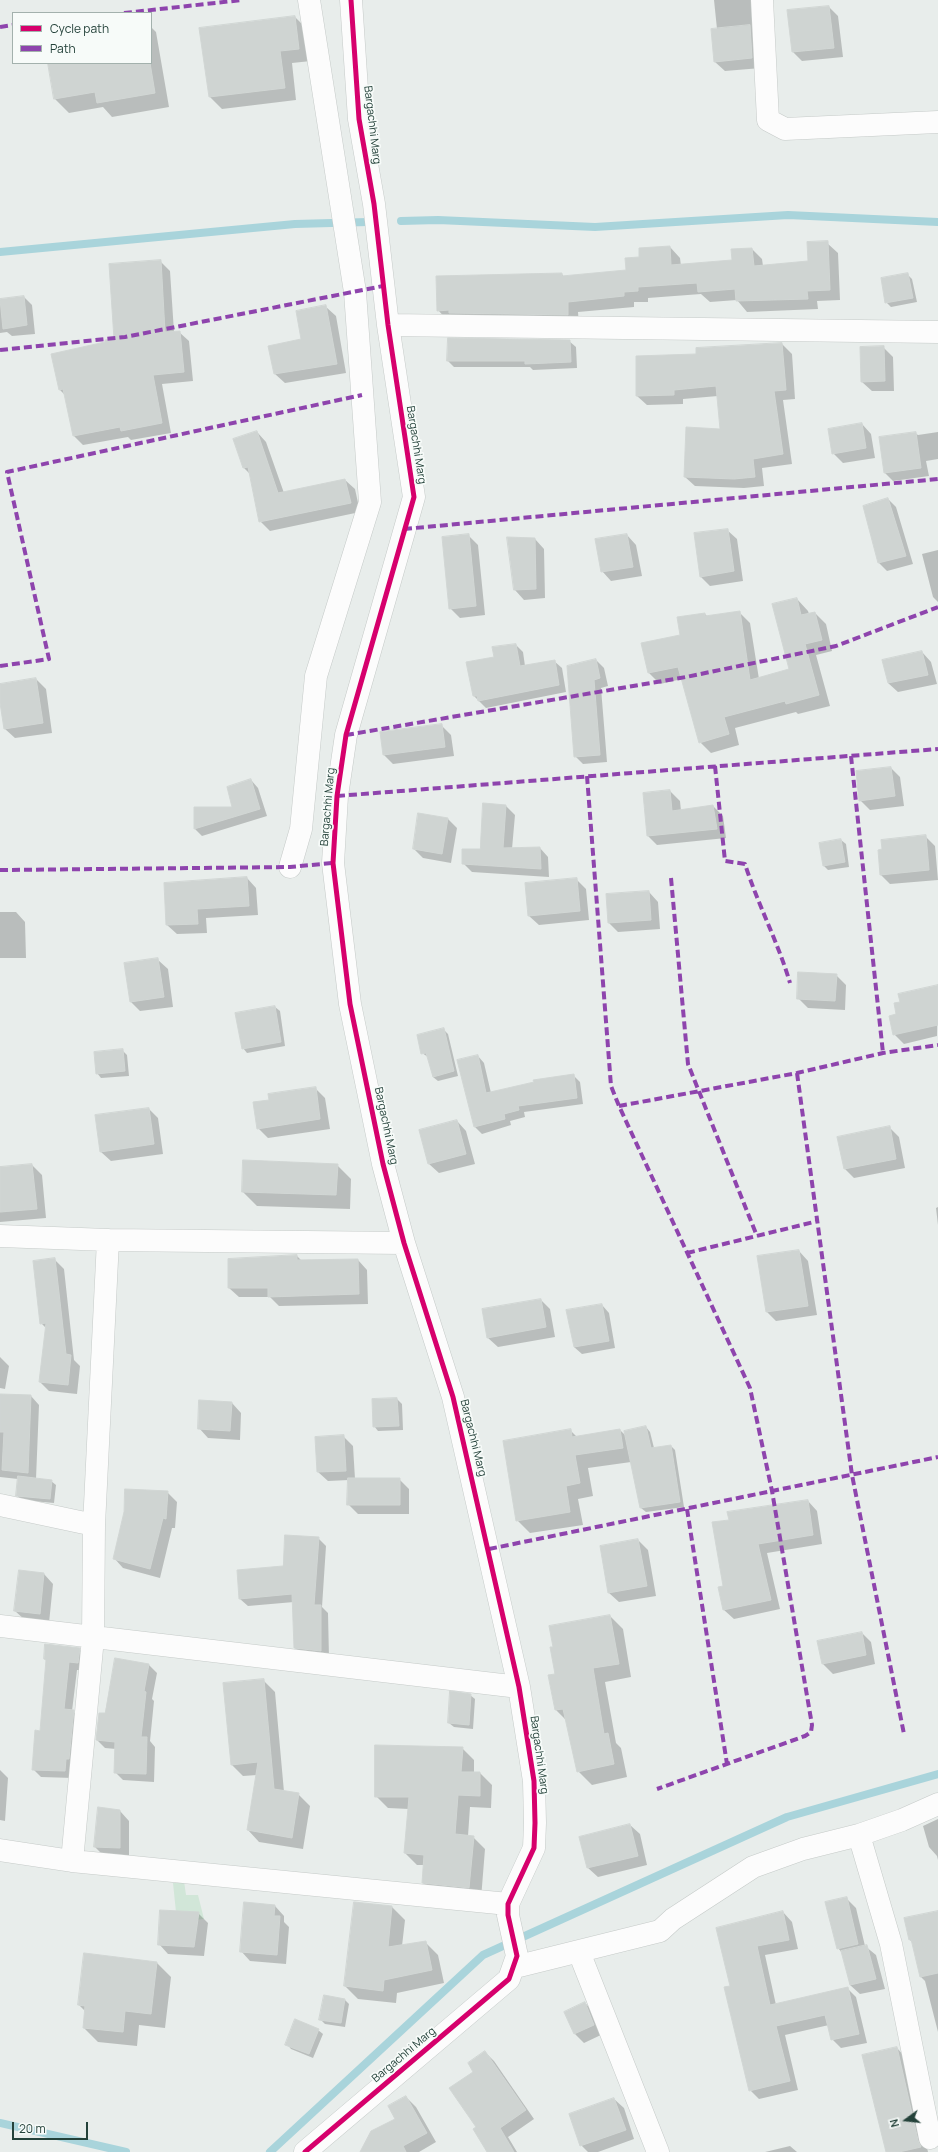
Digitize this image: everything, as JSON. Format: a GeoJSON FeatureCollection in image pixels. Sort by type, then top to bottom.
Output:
{"type":"FeatureCollection","features":[{"type":"Feature","properties":{"kind":"street"},"geometry":{"type":"LineString","coordinates":[[290,867],[301,829],[316,676],[370,502],[355,292],[309,0]]}},
{"type":"Feature","properties":{"kind":"street","name":"Bargachhi Marg"},"geometry":{"type":"LineString","coordinates":[[351,0],[359,119],[374,204],[388,325],[414,497],[346,735],[337,796],[333,863],[350,1004],[383,1164],[404,1243],[453,1397],[520,1687],[534,1781],[534,1848],[508,1909]]}},
{"type":"Feature","properties":{"kind":"street"},"geometry":{"type":"LineString","coordinates":[[762,0],[768,120],[785,129],[938,122]]}},
{"type":"Feature","properties":{"kind":"street"},"geometry":{"type":"LineString","coordinates":[[388,325],[938,332]]}},
{"type":"Feature","properties":{"kind":"street"},"geometry":{"type":"LineString","coordinates":[[0,1236],[108,1240],[404,1243]]}},
{"type":"Feature","properties":{"kind":"street"},"geometry":{"type":"LineString","coordinates":[[72,1861],[93,1638],[94,1525],[108,1240]]}},
{"type":"Feature","properties":{"kind":"street"},"geometry":{"type":"LineString","coordinates":[[0,1505],[94,1525]]}},
{"type":"Feature","properties":{"kind":"street"},"geometry":{"type":"LineString","coordinates":[[0,1626],[520,1687]]}},
{"type":"Feature","properties":{"kind":"street"},"geometry":{"type":"LineString","coordinates":[[0,1850],[72,1861],[508,1909],[516,1961],[579,1952],[660,1931],[673,1919],[753,1867],[803,1849],[859,1835],[902,1820],[938,1804]]}},
{"type":"Feature","properties":{"kind":"street"},"geometry":{"type":"LineString","coordinates":[[859,1835],[891,1944],[930,2138]]}},
{"type":"Feature","properties":{"kind":"street"},"geometry":{"type":"LineString","coordinates":[[579,1952],[658,2152]]}},
{"type":"Feature","properties":{"kind":"street","name":"Bargachhi Marg"},"geometry":{"type":"LineString","coordinates":[[305,2152],[509,1979],[516,1961]]}},
{"type":"Feature","properties":{"kind":"green space"},"geometry":{"type":"Polygon","coordinates":[[[184,1881],[186,1895],[198,1895],[204,1919],[177,1922],[173,1883],[184,1881]]]}},
{"type":"Feature","properties":{"kind":"building"},"geometry":{"type":"Polygon","coordinates":[[[829,6],[834,48],[792,52],[787,10],[829,6]]]}},
{"type":"Feature","properties":{"kind":"building"},"geometry":{"type":"Polygon","coordinates":[[[295,16],[299,49],[280,51],[285,88],[209,97],[199,28],[295,16]]]}},
{"type":"Feature","properties":{"kind":"building"},"geometry":{"type":"Polygon","coordinates":[[[750,25],[752,58],[714,62],[711,29],[750,25]]]}},
{"type":"Feature","properties":{"kind":"building"},"geometry":{"type":"Polygon","coordinates":[[[48,64],[150,64],[155,93],[97,103],[95,92],[54,99],[48,64]]]}},
{"type":"Feature","properties":{"kind":"building"},"geometry":{"type":"Polygon","coordinates":[[[828,241],[830,290],[807,291],[808,299],[736,301],[735,289],[698,292],[697,283],[638,287],[638,291],[624,292],[624,296],[568,302],[568,315],[449,313],[449,310],[437,311],[436,276],[562,273],[562,276],[626,270],[625,258],[639,257],[639,248],[670,246],[671,265],[732,260],[731,249],[752,248],[754,266],[808,261],[807,242],[828,241]]]}},
{"type":"Feature","properties":{"kind":"building"},"geometry":{"type":"Polygon","coordinates":[[[161,260],[165,332],[180,331],[184,372],[153,375],[162,423],[121,431],[120,427],[73,436],[63,389],[59,390],[51,354],[114,339],[109,264],[161,260]]]}},
{"type":"Feature","properties":{"kind":"building"},"geometry":{"type":"Polygon","coordinates":[[[908,273],[913,298],[885,303],[881,278],[908,273]]]}},
{"type":"Feature","properties":{"kind":"building"},"geometry":{"type":"Polygon","coordinates":[[[24,296],[27,325],[3,329],[0,299],[24,296]]]}},
{"type":"Feature","properties":{"kind":"building"},"geometry":{"type":"Polygon","coordinates":[[[326,305],[337,364],[274,374],[268,346],[301,339],[296,311],[326,305]]]}},
{"type":"Feature","properties":{"kind":"building"},"geometry":{"type":"Polygon","coordinates":[[[448,338],[570,340],[571,362],[525,364],[525,361],[447,361],[448,338]]]}},
{"type":"Feature","properties":{"kind":"building"},"geometry":{"type":"Polygon","coordinates":[[[782,343],[786,390],[774,391],[783,454],[753,459],[755,477],[734,479],[684,477],[686,427],[720,429],[716,386],[674,390],[674,395],[636,396],[636,356],[696,354],[696,348],[782,343]]]}},
{"type":"Feature","properties":{"kind":"building"},"geometry":{"type":"Polygon","coordinates":[[[884,346],[885,381],[861,382],[860,347],[884,346]]]}},
{"type":"Feature","properties":{"kind":"building"},"geometry":{"type":"Polygon","coordinates":[[[862,423],[866,448],[832,454],[828,429],[862,423]]]}},
{"type":"Feature","properties":{"kind":"building"},"geometry":{"type":"Polygon","coordinates":[[[257,431],[278,493],[345,479],[351,503],[259,522],[248,467],[243,468],[233,439],[257,431]]]}},
{"type":"Feature","properties":{"kind":"building"},"geometry":{"type":"Polygon","coordinates":[[[916,432],[921,468],[884,473],[879,437],[916,432]]]}},
{"type":"Feature","properties":{"kind":"building"},"geometry":{"type":"Polygon","coordinates":[[[888,498],[906,556],[878,563],[863,506],[888,498]]]}},
{"type":"Feature","properties":{"kind":"building"},"geometry":{"type":"Polygon","coordinates":[[[728,529],[734,571],[700,577],[694,533],[728,529]]]}},
{"type":"Feature","properties":{"kind":"building"},"geometry":{"type":"Polygon","coordinates":[[[469,534],[476,606],[449,609],[442,537],[469,534]]]}},
{"type":"Feature","properties":{"kind":"building"},"geometry":{"type":"Polygon","coordinates":[[[627,534],[633,567],[601,572],[595,539],[627,534]]]}},
{"type":"Feature","properties":{"kind":"building"},"geometry":{"type":"Polygon","coordinates":[[[507,537],[535,538],[536,589],[514,590],[507,537]]]}},
{"type":"Feature","properties":{"kind":"building"},"geometry":{"type":"Polygon","coordinates":[[[797,598],[801,615],[815,612],[822,640],[805,644],[819,695],[786,704],[785,701],[724,717],[729,734],[699,743],[678,667],[648,673],[641,643],[680,635],[677,617],[705,613],[705,616],[740,611],[750,680],[789,669],[772,604],[797,598]]]}},
{"type":"Feature","properties":{"kind":"building"},"geometry":{"type":"Polygon","coordinates":[[[516,644],[520,666],[555,660],[559,685],[478,701],[477,696],[473,696],[466,662],[494,657],[492,647],[516,644]]]}},
{"type":"Feature","properties":{"kind":"building"},"geometry":{"type":"Polygon","coordinates":[[[922,651],[928,675],[888,683],[882,660],[922,651]]]}},
{"type":"Feature","properties":{"kind":"building"},"geometry":{"type":"Polygon","coordinates":[[[596,659],[600,678],[594,680],[600,755],[574,757],[567,666],[596,659]]]}},
{"type":"Feature","properties":{"kind":"building"},"geometry":{"type":"Polygon","coordinates":[[[36,678],[43,723],[4,729],[0,703],[0,684],[36,678]]]}},
{"type":"Feature","properties":{"kind":"building"},"geometry":{"type":"Polygon","coordinates":[[[442,724],[445,747],[383,755],[380,732],[442,724]]]}},
{"type":"Feature","properties":{"kind":"building"},"geometry":{"type":"Polygon","coordinates":[[[891,767],[895,796],[859,801],[856,771],[891,767]]]}},
{"type":"Feature","properties":{"kind":"building"},"geometry":{"type":"Polygon","coordinates":[[[251,779],[260,809],[194,829],[194,807],[232,807],[227,787],[251,779]]]}},
{"type":"Feature","properties":{"kind":"building"},"geometry":{"type":"Polygon","coordinates":[[[670,790],[672,811],[713,805],[717,829],[647,836],[643,793],[670,790]]]}},
{"type":"Feature","properties":{"kind":"building"},"geometry":{"type":"Polygon","coordinates":[[[483,803],[506,805],[503,848],[540,847],[541,869],[462,864],[462,849],[480,849],[483,803]]]}},
{"type":"Feature","properties":{"kind":"building"},"geometry":{"type":"Polygon","coordinates":[[[418,813],[448,818],[442,854],[413,849],[418,813]]]}},
{"type":"Feature","properties":{"kind":"building"},"geometry":{"type":"Polygon","coordinates":[[[926,835],[929,870],[880,875],[878,850],[882,849],[881,840],[926,835]]]}},
{"type":"Feature","properties":{"kind":"building"},"geometry":{"type":"Polygon","coordinates":[[[841,839],[845,862],[823,866],[819,843],[841,839]]]}},
{"type":"Feature","properties":{"kind":"building"},"geometry":{"type":"Polygon","coordinates":[[[247,877],[249,906],[197,909],[198,924],[166,925],[164,883],[247,877]]]}},
{"type":"Feature","properties":{"kind":"building"},"geometry":{"type":"Polygon","coordinates":[[[577,878],[580,911],[528,916],[525,883],[577,878]]]}},
{"type":"Feature","properties":{"kind":"building"},"geometry":{"type":"Polygon","coordinates":[[[649,891],[651,920],[608,923],[606,894],[649,891]]]}},
{"type":"Feature","properties":{"kind":"building"},"geometry":{"type":"Polygon","coordinates":[[[158,958],[164,997],[130,1002],[124,963],[158,958]]]}},
{"type":"Feature","properties":{"kind":"building"},"geometry":{"type":"Polygon","coordinates":[[[798,972],[837,974],[835,1001],[797,999],[798,972]]]}},
{"type":"Feature","properties":{"kind":"building"},"geometry":{"type":"Polygon","coordinates":[[[938,985],[938,1025],[893,1035],[889,1016],[896,1014],[894,1003],[900,1002],[898,994],[938,985]]]}},
{"type":"Feature","properties":{"kind":"building"},"geometry":{"type":"Polygon","coordinates":[[[275,1006],[281,1042],[242,1049],[235,1013],[275,1006]]]}},
{"type":"Feature","properties":{"kind":"building"},"geometry":{"type":"Polygon","coordinates":[[[444,1028],[454,1071],[433,1077],[426,1053],[421,1054],[417,1035],[444,1028]]]}},
{"type":"Feature","properties":{"kind":"building"},"geometry":{"type":"Polygon","coordinates":[[[123,1049],[125,1071],[96,1074],[94,1052],[123,1049]]]}},
{"type":"Feature","properties":{"kind":"building"},"geometry":{"type":"Polygon","coordinates":[[[478,1055],[486,1093],[534,1082],[533,1080],[574,1074],[577,1098],[518,1106],[519,1110],[504,1114],[505,1119],[474,1127],[457,1060],[478,1055]]]}},
{"type":"Feature","properties":{"kind":"building"},"geometry":{"type":"Polygon","coordinates":[[[316,1087],[320,1119],[257,1129],[253,1102],[269,1100],[268,1094],[316,1087]]]}},
{"type":"Feature","properties":{"kind":"building"},"geometry":{"type":"Polygon","coordinates":[[[149,1108],[154,1144],[100,1152],[95,1115],[149,1108]]]}},
{"type":"Feature","properties":{"kind":"building"},"geometry":{"type":"Polygon","coordinates":[[[457,1120],[466,1154],[428,1164],[419,1130],[457,1120]]]}},
{"type":"Feature","properties":{"kind":"building"},"geometry":{"type":"Polygon","coordinates":[[[890,1126],[896,1159],[844,1169],[837,1137],[890,1126]]]}},
{"type":"Feature","properties":{"kind":"building"},"geometry":{"type":"Polygon","coordinates":[[[243,1160],[338,1164],[336,1195],[242,1192],[243,1160]]]}},
{"type":"Feature","properties":{"kind":"building"},"geometry":{"type":"Polygon","coordinates":[[[32,1164],[37,1209],[0,1212],[0,1167],[32,1164]]]}},
{"type":"Feature","properties":{"kind":"building"},"geometry":{"type":"Polygon","coordinates":[[[799,1250],[808,1306],[766,1312],[757,1256],[799,1250]]]}},
{"type":"Feature","properties":{"kind":"building"},"geometry":{"type":"Polygon","coordinates":[[[297,1255],[297,1260],[358,1259],[359,1294],[268,1297],[268,1288],[228,1288],[228,1259],[297,1255]]]}},
{"type":"Feature","properties":{"kind":"building"},"geometry":{"type":"Polygon","coordinates":[[[55,1258],[66,1354],[71,1355],[68,1385],[39,1382],[46,1323],[40,1324],[33,1261],[55,1258]]]}},
{"type":"Feature","properties":{"kind":"building"},"geometry":{"type":"Polygon","coordinates":[[[541,1299],[546,1327],[487,1338],[482,1309],[541,1299]]]}},
{"type":"Feature","properties":{"kind":"building"},"geometry":{"type":"Polygon","coordinates":[[[602,1304],[609,1341],[574,1347],[566,1310],[602,1304]]]}},
{"type":"Feature","properties":{"kind":"building"},"geometry":{"type":"Polygon","coordinates":[[[0,1394],[31,1395],[28,1473],[2,1470],[4,1432],[0,1432],[0,1394]]]}},
{"type":"Feature","properties":{"kind":"building"},"geometry":{"type":"Polygon","coordinates":[[[397,1398],[399,1426],[373,1427],[372,1399],[397,1398]]]}},
{"type":"Feature","properties":{"kind":"building"},"geometry":{"type":"Polygon","coordinates":[[[199,1400],[232,1402],[230,1431],[198,1429],[199,1400]]]}},
{"type":"Feature","properties":{"kind":"building"},"geometry":{"type":"Polygon","coordinates":[[[646,1426],[651,1448],[671,1445],[680,1502],[640,1508],[624,1431],[646,1426]]]}},
{"type":"Feature","properties":{"kind":"building"},"geometry":{"type":"Polygon","coordinates":[[[571,1429],[572,1437],[620,1429],[623,1448],[575,1455],[580,1483],[566,1486],[570,1512],[516,1521],[503,1441],[571,1429]]]}},
{"type":"Feature","properties":{"kind":"building"},"geometry":{"type":"Polygon","coordinates":[[[344,1435],[346,1471],[317,1472],[315,1437],[344,1435]]]}},
{"type":"Feature","properties":{"kind":"building"},"geometry":{"type":"Polygon","coordinates":[[[18,1476],[52,1480],[50,1499],[16,1496],[18,1476]]]}},
{"type":"Feature","properties":{"kind":"building"},"geometry":{"type":"Polygon","coordinates":[[[348,1478],[400,1478],[400,1505],[347,1505],[348,1478]]]}},
{"type":"Feature","properties":{"kind":"building"},"geometry":{"type":"Polygon","coordinates":[[[125,1489],[168,1491],[166,1519],[163,1518],[150,1569],[113,1559],[124,1512],[125,1489]]]}},
{"type":"Feature","properties":{"kind":"building"},"geometry":{"type":"Polygon","coordinates":[[[808,1500],[813,1535],[758,1544],[771,1600],[723,1610],[718,1587],[723,1586],[712,1522],[729,1520],[727,1512],[808,1500]]]}},
{"type":"Feature","properties":{"kind":"building"},"geometry":{"type":"Polygon","coordinates":[[[285,1535],[319,1537],[314,1605],[321,1605],[321,1651],[294,1648],[292,1594],[239,1599],[237,1570],[283,1566],[285,1535]]]}},
{"type":"Feature","properties":{"kind":"building"},"geometry":{"type":"Polygon","coordinates":[[[638,1539],[647,1586],[608,1593],[600,1546],[638,1539]]]}},
{"type":"Feature","properties":{"kind":"building"},"geometry":{"type":"Polygon","coordinates":[[[19,1570],[44,1573],[40,1614],[14,1611],[19,1570]]]}},
{"type":"Feature","properties":{"kind":"building"},"geometry":{"type":"Polygon","coordinates":[[[610,1615],[619,1664],[593,1668],[604,1734],[608,1733],[614,1764],[577,1772],[563,1709],[555,1710],[548,1675],[555,1674],[550,1647],[553,1647],[549,1626],[610,1615]]]}},
{"type":"Feature","properties":{"kind":"building"},"geometry":{"type":"Polygon","coordinates":[[[862,1632],[866,1655],[822,1664],[817,1641],[862,1632]]]}},
{"type":"Feature","properties":{"kind":"building"},"geometry":{"type":"Polygon","coordinates":[[[45,1644],[80,1648],[78,1663],[69,1662],[64,1709],[74,1710],[69,1759],[66,1759],[65,1771],[32,1770],[35,1730],[40,1731],[46,1660],[44,1659],[45,1644]]]}},
{"type":"Feature","properties":{"kind":"building"},"geometry":{"type":"Polygon","coordinates":[[[115,1658],[149,1664],[144,1691],[146,1692],[141,1737],[147,1737],[146,1774],[114,1773],[115,1742],[96,1740],[99,1713],[105,1713],[115,1658]]]}},
{"type":"Feature","properties":{"kind":"building"},"geometry":{"type":"Polygon","coordinates":[[[264,1679],[274,1789],[299,1793],[292,1838],[247,1830],[258,1762],[231,1765],[223,1683],[264,1679]]]}},
{"type":"Feature","properties":{"kind":"building"},"geometry":{"type":"Polygon","coordinates":[[[450,1691],[471,1694],[469,1725],[448,1723],[450,1691]]]}},
{"type":"Feature","properties":{"kind":"building"},"geometry":{"type":"Polygon","coordinates":[[[375,1745],[463,1747],[461,1772],[480,1772],[480,1796],[458,1795],[455,1834],[474,1836],[469,1888],[422,1883],[424,1855],[404,1853],[409,1797],[375,1797],[375,1745]]]}},
{"type":"Feature","properties":{"kind":"building"},"geometry":{"type":"Polygon","coordinates":[[[98,1807],[120,1810],[120,1848],[94,1847],[98,1807]]]}},
{"type":"Feature","properties":{"kind":"building"},"geometry":{"type":"Polygon","coordinates":[[[630,1824],[638,1856],[587,1868],[579,1837],[630,1824]]]}},
{"type":"Feature","properties":{"kind":"building"},"geometry":{"type":"Polygon","coordinates":[[[847,1897],[858,1944],[837,1949],[825,1902],[847,1897]]]}},
{"type":"Feature","properties":{"kind":"building"},"geometry":{"type":"Polygon","coordinates":[[[244,1902],[275,1905],[274,1916],[280,1916],[277,1955],[240,1952],[244,1902]]]}},
{"type":"Feature","properties":{"kind":"building"},"geometry":{"type":"Polygon","coordinates":[[[354,1902],[392,1906],[388,1947],[426,1941],[432,1970],[384,1980],[383,1991],[344,1986],[354,1902]]]}},
{"type":"Feature","properties":{"kind":"building"},"geometry":{"type":"Polygon","coordinates":[[[160,1910],[199,1912],[194,1947],[158,1945],[160,1910]]]}},
{"type":"Feature","properties":{"kind":"building"},"geometry":{"type":"Polygon","coordinates":[[[783,1911],[789,1940],[757,1946],[770,2005],[848,1987],[859,2034],[831,2040],[825,2015],[776,2026],[790,2081],[749,2091],[724,1987],[730,1986],[716,1928],[783,1911]]]}},
{"type":"Feature","properties":{"kind":"building"},"geometry":{"type":"Polygon","coordinates":[[[938,1911],[938,1973],[920,1977],[911,1939],[909,1940],[904,1918],[938,1911]]]}},
{"type":"Feature","properties":{"kind":"building"},"geometry":{"type":"Polygon","coordinates":[[[867,1945],[876,1979],[850,1985],[841,1951],[867,1945]]]}},
{"type":"Feature","properties":{"kind":"building"},"geometry":{"type":"Polygon","coordinates":[[[84,1953],[157,1962],[151,2014],[125,2011],[123,2032],[83,2028],[85,2006],[78,2005],[84,1953]]]}},
{"type":"Feature","properties":{"kind":"building"},"geometry":{"type":"Polygon","coordinates":[[[324,1995],[345,1999],[341,2023],[319,2020],[324,1995]]]}},
{"type":"Feature","properties":{"kind":"building"},"geometry":{"type":"Polygon","coordinates":[[[585,2002],[594,2025],[574,2034],[564,2012],[585,2002]]]}},
{"type":"Feature","properties":{"kind":"building"},"geometry":{"type":"Polygon","coordinates":[[[295,2019],[319,2029],[309,2054],[285,2045],[295,2019]]]}},
{"type":"Feature","properties":{"kind":"building"},"geometry":{"type":"Polygon","coordinates":[[[897,2047],[918,2140],[921,2147],[899,2152],[886,2152],[862,2055],[897,2047]]]}},
{"type":"Feature","properties":{"kind":"building"},"geometry":{"type":"Polygon","coordinates":[[[485,2051],[526,2110],[500,2128],[514,2152],[487,2152],[473,2129],[476,2127],[449,2088],[473,2072],[468,2063],[485,2051]]]}},
{"type":"Feature","properties":{"kind":"building"},"geometry":{"type":"Polygon","coordinates":[[[406,2096],[427,2133],[403,2146],[406,2152],[360,2152],[371,2131],[395,2119],[388,2106],[406,2096]]]}},
{"type":"Feature","properties":{"kind":"building"},"geometry":{"type":"Polygon","coordinates":[[[614,2098],[626,2130],[580,2146],[569,2114],[614,2098]]]}},
{"type":"Feature","properties":{"kind":"waterway"},"geometry":{"type":"LineString","coordinates":[[401,221],[438,220],[595,227],[788,215],[938,222]]}},
{"type":"Feature","properties":{"kind":"waterway"},"geometry":{"type":"LineString","coordinates":[[0,252],[295,224],[368,222]]}},
{"type":"Feature","properties":{"kind":"waterway"},"geometry":{"type":"LineString","coordinates":[[270,2152],[483,1955],[787,1817],[938,1774]]}},
{"type":"Feature","properties":{"kind":"waterway"},"geometry":{"type":"LineString","coordinates":[[0,2123],[126,2152]]}},
{"type":"Feature","properties":{"kind":"marked path"},"geometry":{"type":"LineString","coordinates":[[133,12],[242,0]]}},
{"type":"Feature","properties":{"kind":"marked path"},"geometry":{"type":"LineString","coordinates":[[0,27],[12,25]]}},
{"type":"Feature","properties":{"kind":"marked path"},"geometry":{"type":"LineString","coordinates":[[0,350],[125,337],[383,286]]}},
{"type":"Feature","properties":{"kind":"marked path"},"geometry":{"type":"LineString","coordinates":[[0,666],[49,659],[7,472],[362,395]]}},
{"type":"Feature","properties":{"kind":"marked path"},"geometry":{"type":"LineString","coordinates":[[404,529],[938,479]]}},
{"type":"Feature","properties":{"kind":"marked path"},"geometry":{"type":"LineString","coordinates":[[346,735],[686,677],[836,646],[938,607]]}},
{"type":"Feature","properties":{"kind":"marked path"},"geometry":{"type":"LineString","coordinates":[[337,796],[938,749]]}},
{"type":"Feature","properties":{"kind":"marked path"},"geometry":{"type":"LineString","coordinates":[[851,756],[883,1053]]}},
{"type":"Feature","properties":{"kind":"marked path"},"geometry":{"type":"LineString","coordinates":[[715,766],[725,861],[745,864],[780,953],[790,983]]}},
{"type":"Feature","properties":{"kind":"marked path"},"geometry":{"type":"LineString","coordinates":[[587,776],[611,1086],[750,1388],[772,1491],[812,1725],[811,1732],[805,1736],[657,1789]]}},
{"type":"Feature","properties":{"kind":"marked path"},"geometry":{"type":"LineString","coordinates":[[0,870],[290,867],[333,863]]}},
{"type":"Feature","properties":{"kind":"marked path"},"geometry":{"type":"LineString","coordinates":[[671,878],[688,1064],[757,1236]]}},
{"type":"Feature","properties":{"kind":"marked path"},"geometry":{"type":"LineString","coordinates":[[619,1106],[797,1073],[883,1053],[938,1045]]}},
{"type":"Feature","properties":{"kind":"marked path"},"geometry":{"type":"LineString","coordinates":[[797,1073],[852,1475],[904,1734]]}},
{"type":"Feature","properties":{"kind":"marked path"},"geometry":{"type":"LineString","coordinates":[[687,1253],[818,1221]]}},
{"type":"Feature","properties":{"kind":"marked path"},"geometry":{"type":"LineString","coordinates":[[489,1549],[938,1457]]}},
{"type":"Feature","properties":{"kind":"marked path"},"geometry":{"type":"LineString","coordinates":[[687,1509],[727,1764]]}},
{"type":"Feature","properties":{"kind":"cycle path"},"geometry":{"type":"LineString","coordinates":[[305,2152],[509,1979],[517,1956],[508,1915],[508,1904],[534,1848],[535,1823],[534,1781],[519,1687],[453,1397],[404,1243],[383,1164],[350,1004],[333,863],[337,796],[346,735],[414,497],[388,325],[374,204],[359,119],[351,0]]}}]}
